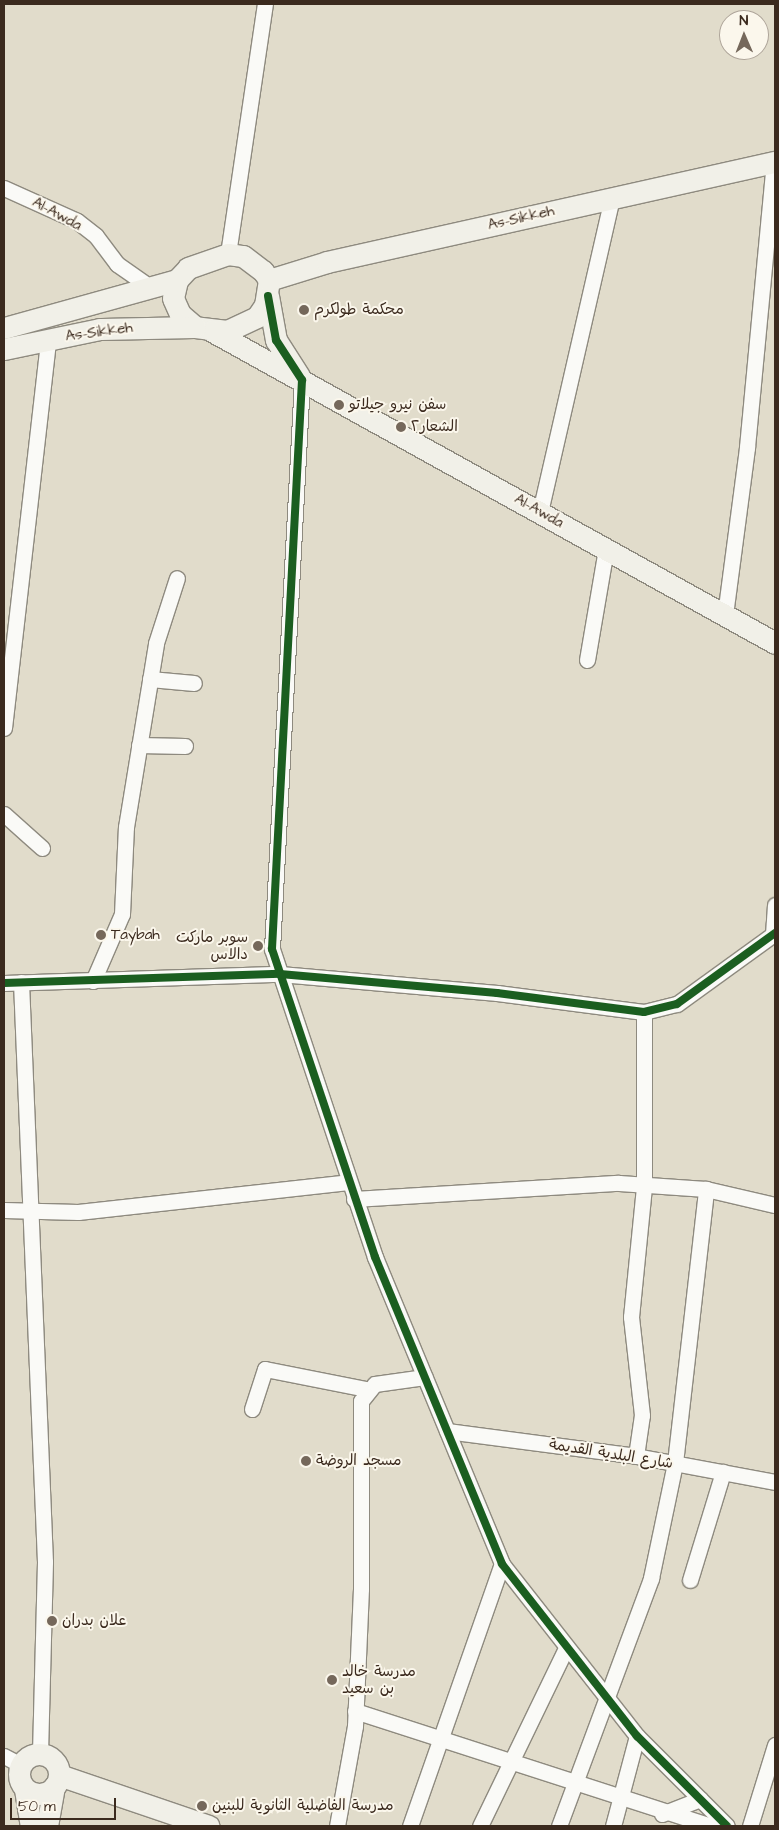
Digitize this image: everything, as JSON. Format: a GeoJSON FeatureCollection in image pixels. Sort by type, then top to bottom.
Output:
{"type":"FeatureCollection","features":[{"type":"Feature","properties":{"kind":"street"},"geometry":{"type":"LineString","coordinates":[[228,254],[265,4]]}},
{"type":"Feature","properties":{"kind":"street"},"geometry":{"type":"LineString","coordinates":[[725,615],[747,447],[775,162]]}},
{"type":"Feature","properties":{"kind":"street","name":"As-Sikkeh"},"geometry":{"type":"LineString","coordinates":[[268,288],[327,262],[775,162]]}},
{"type":"Feature","properties":{"kind":"street","name":"Al-Awda"},"geometry":{"type":"LineString","coordinates":[[4,188],[77,221],[96,236],[117,264],[150,287]]}},
{"type":"Feature","properties":{"kind":"street"},"geometry":{"type":"LineString","coordinates":[[540,512],[612,198]]}},
{"type":"Feature","properties":{"kind":"street"},"geometry":{"type":"LineString","coordinates":[[268,288],[252,320],[227,330],[203,329],[180,314],[173,298],[177,280],[188,268],[228,254],[256,263],[268,288],[276,340],[302,380],[272,949],[354,1199],[424,1377],[502,1564],[566,1648],[637,1736],[727,1826]]}},
{"type":"Feature","properties":{"kind":"street","name":"As-Sikkeh"},"geometry":{"type":"LineString","coordinates":[[4,328],[177,280]]}},
{"type":"Feature","properties":{"kind":"street","name":"As-Sikkeh"},"geometry":{"type":"LineString","coordinates":[[4,349],[48,339],[122,327],[203,329]]}},
{"type":"Feature","properties":{"kind":"street","name":"Al-Awda"},"geometry":{"type":"LineString","coordinates":[[203,329],[302,380],[775,643]]}},
{"type":"Feature","properties":{"kind":"street"},"geometry":{"type":"LineString","coordinates":[[4,728],[48,339]]}},
{"type":"Feature","properties":{"kind":"street"},"geometry":{"type":"LineString","coordinates":[[587,660],[606,549]]}},
{"type":"Feature","properties":{"kind":"street"},"geometry":{"type":"LineString","coordinates":[[94,980],[122,914],[126,827],[139,745],[156,643],[177,578]]}},
{"type":"Feature","properties":{"kind":"street"},"geometry":{"type":"LineString","coordinates":[[150,679],[194,683]]}},
{"type":"Feature","properties":{"kind":"street"},"geometry":{"type":"LineString","coordinates":[[139,745],[185,746]]}},
{"type":"Feature","properties":{"kind":"street"},"geometry":{"type":"LineString","coordinates":[[4,814],[42,848]]}},
{"type":"Feature","properties":{"kind":"street"},"geometry":{"type":"LineString","coordinates":[[4,983],[280,974],[497,993],[644,1012],[677,1004],[774,933],[775,905]]}},
{"type":"Feature","properties":{"kind":"street"},"geometry":{"type":"LineString","coordinates":[[21,982],[33,1209],[45,1562],[40,1753]]}},
{"type":"Feature","properties":{"kind":"street"},"geometry":{"type":"LineString","coordinates":[[636,1456],[642,1414],[632,1298],[644,1186],[644,1012]]}},
{"type":"Feature","properties":{"kind":"street"},"geometry":{"type":"LineString","coordinates":[[4,1210],[33,1209],[78,1212],[348,1182]]}},
{"type":"Feature","properties":{"kind":"street"},"geometry":{"type":"LineString","coordinates":[[354,1199],[454,1190],[644,1186],[706,1189],[775,1205]]}},
{"type":"Feature","properties":{"kind":"street"},"geometry":{"type":"LineString","coordinates":[[559,1826],[604,1695],[651,1578],[676,1463],[706,1189]]}},
{"type":"Feature","properties":{"kind":"street"},"geometry":{"type":"LineString","coordinates":[[252,1409],[265,1369],[366,1389],[424,1377]]}},
{"type":"Feature","properties":{"kind":"street"},"geometry":{"type":"LineString","coordinates":[[337,1826],[355,1711],[361,1401],[366,1389]]}},
{"type":"Feature","properties":{"kind":"street","name":"شارع البلدية القديمة"},"geometry":{"type":"LineString","coordinates":[[447,1431],[636,1456],[775,1482]]}},
{"type":"Feature","properties":{"kind":"street"},"geometry":{"type":"LineString","coordinates":[[690,1580],[723,1472]]}},
{"type":"Feature","properties":{"kind":"street"},"geometry":{"type":"LineString","coordinates":[[410,1826],[502,1564]]}},
{"type":"Feature","properties":{"kind":"street"},"geometry":{"type":"LineString","coordinates":[[480,1826],[510,1759],[566,1648]]}},
{"type":"Feature","properties":{"kind":"street"},"geometry":{"type":"LineString","coordinates":[[355,1711],[441,1740],[510,1759],[574,1784],[662,1814],[710,1826]]}},
{"type":"Feature","properties":{"kind":"street"},"geometry":{"type":"LineString","coordinates":[[613,1826],[637,1736]]}},
{"type":"Feature","properties":{"kind":"street"},"geometry":{"type":"LineString","coordinates":[[750,1826],[769,1787],[775,1745]]}},
{"type":"Feature","properties":{"kind":"street"},"geometry":{"type":"LineString","coordinates":[[31,1826],[25,1789],[12,1760],[40,1753],[52,1758],[57,1781],[47,1826]]}},
{"type":"Feature","properties":{"kind":"street"},"geometry":{"type":"LineString","coordinates":[[25,1789],[37,1794],[57,1781],[209,1826]]}},
{"type":"Feature","properties":{"kind":"street"},"geometry":{"type":"LineString","coordinates":[[662,1814],[700,1798]]}},
{"type":"Feature","properties":{"kind":"cycle path"},"geometry":{"type":"LineString","coordinates":[[268,296],[276,340],[302,380],[272,949],[375,1257],[502,1564],[637,1736],[727,1826]]}},
{"type":"Feature","properties":{"kind":"cycle path"},"geometry":{"type":"LineString","coordinates":[[4,983],[280,974],[497,993],[644,1012],[677,1004],[775,933]]}},
{"type":"Feature","properties":{"kind":"place","name":"محكمة طولكرم"},"geometry":{"type":"Point","coordinates":[304,310]}},
{"type":"Feature","properties":{"kind":"place","name":"سفن نيرو جيلاتو"},"geometry":{"type":"Point","coordinates":[339,405]}},
{"type":"Feature","properties":{"kind":"place","name":"الشعار٢"},"geometry":{"type":"Point","coordinates":[401,427]}},
{"type":"Feature","properties":{"kind":"place","name":"Taybah"},"geometry":{"type":"Point","coordinates":[101,935]}},
{"type":"Feature","properties":{"kind":"place","name":"سوبر ماركت دالاس"},"geometry":{"type":"Point","coordinates":[258,946]}},
{"type":"Feature","properties":{"kind":"place","name":"مسجد الروضة"},"geometry":{"type":"Point","coordinates":[306,1461]}},
{"type":"Feature","properties":{"kind":"place","name":"علان بدران"},"geometry":{"type":"Point","coordinates":[52,1621]}},
{"type":"Feature","properties":{"kind":"place","name":"مدرسة خالد بن سعيد"},"geometry":{"type":"Point","coordinates":[332,1680]}},
{"type":"Feature","properties":{"kind":"place","name":"مدرسة الفاضلية الثانوية للبنين"},"geometry":{"type":"Point","coordinates":[202,1806]}}]}
